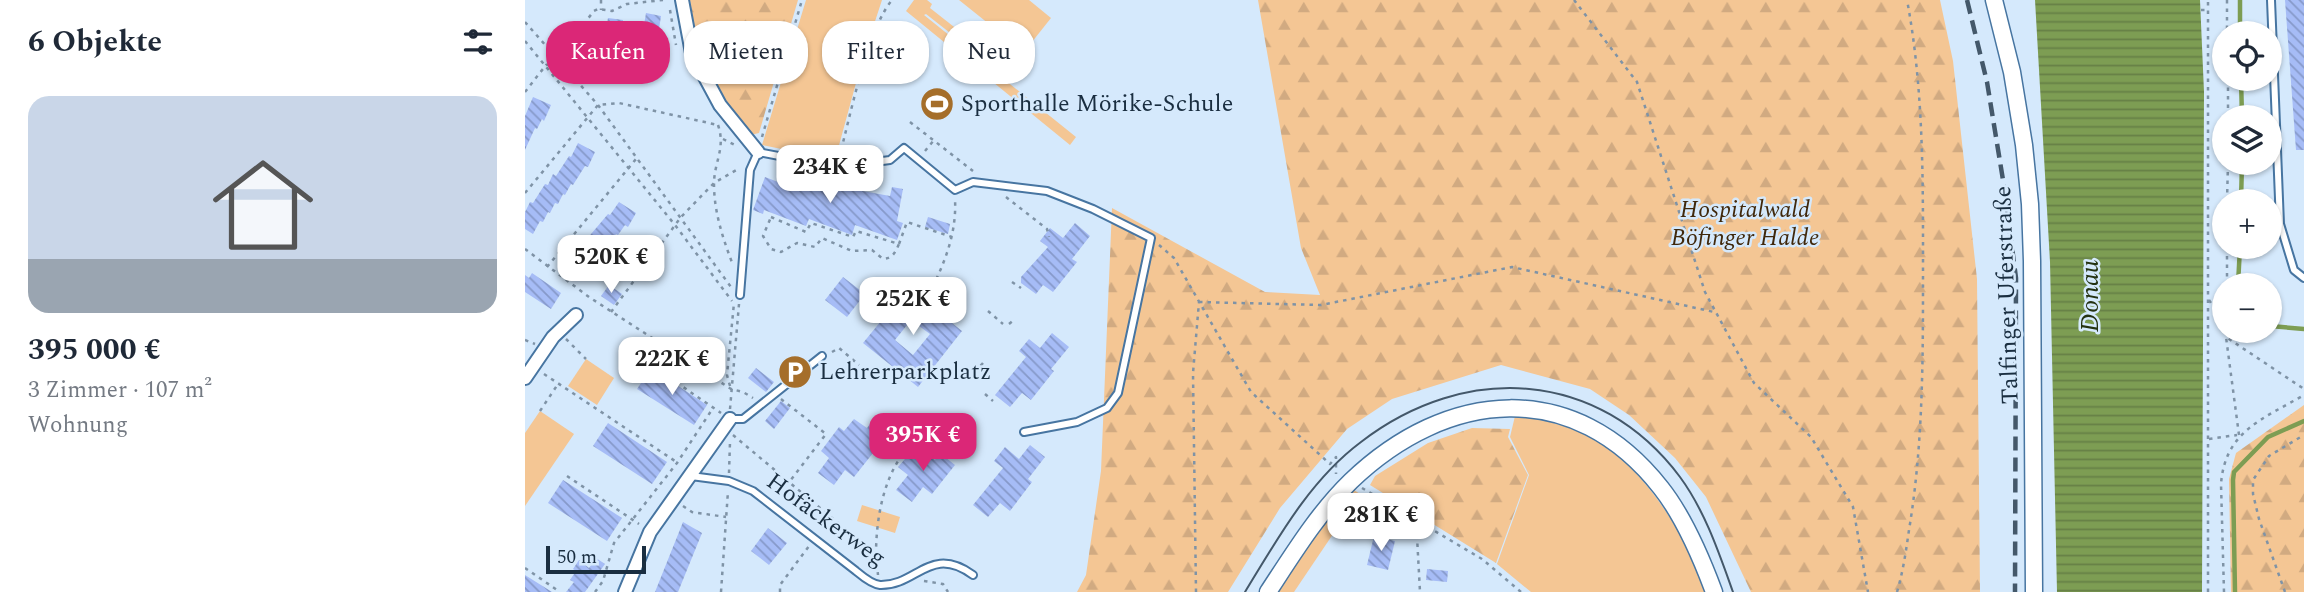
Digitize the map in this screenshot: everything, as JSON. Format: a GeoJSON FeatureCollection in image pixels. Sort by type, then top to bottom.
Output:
{"type":"FeatureCollection","features":[{"type":"Feature","properties":{"kind":"street"},"geometry":{"type":"LineString","coordinates":[[682,0],[692,52],[720,105],[758,152]]}},
{"type":"Feature","properties":{"kind":"street","name":"Talfinger Uferstraße"},"geometry":{"type":"LineString","coordinates":[[1994,0],[2014,84],[2030,204],[2034,592]]}},
{"type":"Feature","properties":{"kind":"street"},"geometry":{"type":"LineString","coordinates":[[525,378],[558,331],[576,315]]}},
{"type":"Feature","properties":{"kind":"street"},"geometry":{"type":"LineString","coordinates":[[1268,592],[1297,548],[1350,482],[1376,460],[1439,422],[1481,410],[1519,407],[1553,413],[1585,424],[1613,440],[1636,460],[1662,489],[1679,517],[1714,592]]}},
{"type":"Feature","properties":{"kind":"street"},"geometry":{"type":"LineString","coordinates":[[625,592],[650,532],[730,419]]}},
{"type":"Feature","properties":{"kind":"lane"},"geometry":{"type":"LineString","coordinates":[[2271,0],[2280,224],[2294,270],[2304,278]]}},
{"type":"Feature","properties":{"kind":"lane"},"geometry":{"type":"LineString","coordinates":[[737,294],[750,170],[758,152],[836,167],[890,160],[904,148],[955,190],[973,182],[1048,191],[1093,209],[1151,238],[1118,393],[1107,408],[1077,422],[1024,432]]}},
{"type":"Feature","properties":{"kind":"lane"},"geometry":{"type":"LineString","coordinates":[[730,419],[743,419],[822,356]]}},
{"type":"Feature","properties":{"kind":"lane","name":"Hofäckerweg"},"geometry":{"type":"LineString","coordinates":[[690,476],[729,481],[754,491],[856,571],[879,585],[908,576],[923,567],[940,564],[960,566],[973,575]]}},
{"type":"Feature","properties":{"kind":"path"},"geometry":{"type":"LineString","coordinates":[[601,0],[601,9]]}},
{"type":"Feature","properties":{"kind":"path"},"geometry":{"type":"LineString","coordinates":[[586,21],[601,9],[612,11],[627,4],[663,0]]}},
{"type":"Feature","properties":{"kind":"path"},"geometry":{"type":"LineString","coordinates":[[758,152],[802,0]]}},
{"type":"Feature","properties":{"kind":"path"},"geometry":{"type":"LineString","coordinates":[[836,167],[866,59],[885,9],[893,0]]}},
{"type":"Feature","properties":{"kind":"path"},"geometry":{"type":"LineString","coordinates":[[1574,0],[1637,82],[1705,292],[1753,383],[1811,436],[1853,507],[1868,592]]}},
{"type":"Feature","properties":{"kind":"path"},"geometry":{"type":"LineString","coordinates":[[1897,592],[1916,489],[1923,362],[1923,215],[1916,48],[1907,0]]}},
{"type":"Feature","properties":{"kind":"path"},"geometry":{"type":"LineString","coordinates":[[2208,0],[2208,592]]}},
{"type":"Feature","properties":{"kind":"path"},"geometry":{"type":"LineString","coordinates":[[2227,0],[2227,21]]}},
{"type":"Feature","properties":{"kind":"path"},"geometry":{"type":"LineString","coordinates":[[2201,10],[2208,10]]}},
{"type":"Feature","properties":{"kind":"path"},"geometry":{"type":"LineString","coordinates":[[525,22],[546,47]]}},
{"type":"Feature","properties":{"kind":"path"},"geometry":{"type":"LineString","coordinates":[[525,41],[546,65],[525,92]]}},
{"type":"Feature","properties":{"kind":"path"},"geometry":{"type":"LineString","coordinates":[[561,84],[675,225],[734,304],[727,375],[731,389]]}},
{"type":"Feature","properties":{"kind":"path"},"geometry":{"type":"LineString","coordinates":[[578,84],[598,105],[737,294]]}},
{"type":"Feature","properties":{"kind":"path"},"geometry":{"type":"LineString","coordinates":[[525,193],[598,105],[619,103],[718,125],[723,138],[714,183],[721,237],[733,264],[733,274]]}},
{"type":"Feature","properties":{"kind":"path"},"geometry":{"type":"LineString","coordinates":[[910,121],[1047,229],[1049,237]]}},
{"type":"Feature","properties":{"kind":"path"},"geometry":{"type":"LineString","coordinates":[[918,159],[934,140]]}},
{"type":"Feature","properties":{"kind":"path"},"geometry":{"type":"LineString","coordinates":[[547,267],[636,159]]}},
{"type":"Feature","properties":{"kind":"path"},"geometry":{"type":"LineString","coordinates":[[611,312],[681,217],[714,183],[741,168],[750,170]]}},
{"type":"Feature","properties":{"kind":"path"},"geometry":{"type":"LineString","coordinates":[[925,302],[948,254],[956,219],[955,190]]}},
{"type":"Feature","properties":{"kind":"path"},"geometry":{"type":"LineString","coordinates":[[899,244],[856,232],[853,237],[811,223],[806,232],[771,217],[763,236],[771,249],[781,252],[797,243],[815,247],[822,238],[852,251],[872,250],[883,259],[889,259],[899,244],[907,222],[952,237]]}},
{"type":"Feature","properties":{"kind":"path"},"geometry":{"type":"LineString","coordinates":[[1151,238],[1174,258],[1251,392],[1330,464],[1336,457],[1338,482],[1343,476],[1416,518],[1482,559],[1521,592]]}},
{"type":"Feature","properties":{"kind":"path"},"geometry":{"type":"LineString","coordinates":[[525,249],[611,312],[731,389],[743,392],[761,404]]}},
{"type":"Feature","properties":{"kind":"path"},"geometry":{"type":"LineString","coordinates":[[1199,302],[1321,305],[1512,267],[1714,312]]}},
{"type":"Feature","properties":{"kind":"path"},"geometry":{"type":"LineString","coordinates":[[1013,282],[1021,288]]}},
{"type":"Feature","properties":{"kind":"path"},"geometry":{"type":"LineString","coordinates":[[730,419],[737,294],[734,283]]}},
{"type":"Feature","properties":{"kind":"path"},"geometry":{"type":"LineString","coordinates":[[2209,300],[2212,305]]}},
{"type":"Feature","properties":{"kind":"path"},"geometry":{"type":"LineString","coordinates":[[1196,592],[1193,373],[1199,302]]}},
{"type":"Feature","properties":{"kind":"path"},"geometry":{"type":"LineString","coordinates":[[988,311],[1003,324]]}},
{"type":"Feature","properties":{"kind":"path"},"geometry":{"type":"LineString","coordinates":[[1009,324],[1014,320]]}},
{"type":"Feature","properties":{"kind":"path"},"geometry":{"type":"LineString","coordinates":[[558,331],[586,359]]}},
{"type":"Feature","properties":{"kind":"path"},"geometry":{"type":"LineString","coordinates":[[2224,592],[2222,470],[2239,435],[2227,343]]}},
{"type":"Feature","properties":{"kind":"path"},"geometry":{"type":"LineString","coordinates":[[2235,343],[2304,389]]}},
{"type":"Feature","properties":{"kind":"path"},"geometry":{"type":"LineString","coordinates":[[822,356],[839,348],[859,365]]}},
{"type":"Feature","properties":{"kind":"path"},"geometry":{"type":"LineString","coordinates":[[595,592],[603,581],[614,543],[677,463],[713,408],[667,376],[678,355]]}},
{"type":"Feature","properties":{"kind":"path"},"geometry":{"type":"LineString","coordinates":[[975,372],[983,363]]}},
{"type":"Feature","properties":{"kind":"path"},"geometry":{"type":"LineString","coordinates":[[533,366],[677,463]]}},
{"type":"Feature","properties":{"kind":"path"},"geometry":{"type":"LineString","coordinates":[[540,411],[559,384]]}},
{"type":"Feature","properties":{"kind":"path"},"geometry":{"type":"LineString","coordinates":[[773,393],[826,434],[789,482]]}},
{"type":"Feature","properties":{"kind":"path"},"geometry":{"type":"LineString","coordinates":[[985,394],[993,401]]}},
{"type":"Feature","properties":{"kind":"path"},"geometry":{"type":"LineString","coordinates":[[2209,439],[2239,435],[2304,395]]}},
{"type":"Feature","properties":{"kind":"path"},"geometry":{"type":"LineString","coordinates":[[721,592],[730,433],[876,555]]}},
{"type":"Feature","properties":{"kind":"path"},"geometry":{"type":"LineString","coordinates":[[2284,592],[2259,519],[2253,494],[2253,480],[2269,456],[2304,435]]}},
{"type":"Feature","properties":{"kind":"path"},"geometry":{"type":"LineString","coordinates":[[879,585],[876,527],[892,470],[900,458]]}},
{"type":"Feature","properties":{"kind":"path"},"geometry":{"type":"LineString","coordinates":[[2202,466],[2208,466]]}},
{"type":"Feature","properties":{"kind":"path"},"geometry":{"type":"LineString","coordinates":[[567,476],[632,519]]}},
{"type":"Feature","properties":{"kind":"path"},"geometry":{"type":"LineString","coordinates":[[674,499],[692,512],[726,517]]}},
{"type":"Feature","properties":{"kind":"path"},"geometry":{"type":"LineString","coordinates":[[1416,518],[1420,592]]}},
{"type":"Feature","properties":{"kind":"path"},"geometry":{"type":"LineString","coordinates":[[780,592],[780,585],[815,538]]}},
{"type":"Feature","properties":{"kind":"path"},"geometry":{"type":"LineString","coordinates":[[2202,567],[2208,566]]}},
{"type":"Feature","properties":{"kind":"path"},"geometry":{"type":"LineString","coordinates":[[525,568],[560,592]]}},
{"type":"Feature","properties":{"kind":"path"},"geometry":{"type":"LineString","coordinates":[[908,576],[913,581],[943,584],[948,592]]}},
{"type":"Feature","properties":{"kind":"green space"},"geometry":{"type":"Polygon","coordinates":[[[690,0],[798,0],[792,21],[693,21],[690,0]]]}},
{"type":"Feature","properties":{"kind":"green space"},"geometry":{"type":"Polygon","coordinates":[[[806,0],[882,0],[875,21],[822,21],[822,84],[856,84],[835,160],[762,145],[781,84],[808,84],[808,21],[800,21],[806,0]]]}},
{"type":"Feature","properties":{"kind":"green space"},"geometry":{"type":"Polygon","coordinates":[[[914,0],[927,0],[932,4],[930,8],[947,21],[943,21],[943,27],[924,15],[943,30],[943,41],[929,30],[929,21],[918,21],[906,11],[914,0]]]}},
{"type":"Feature","properties":{"kind":"green space"},"geometry":{"type":"Polygon","coordinates":[[[959,0],[1029,0],[1051,18],[1035,38],[1035,21],[985,21],[959,0]]]}},
{"type":"Feature","properties":{"kind":"green space","name":"Hospitalwald Böfinger Halde"},"geometry":{"type":"Polygon","coordinates":[[[1258,0],[1940,0],[1953,61],[1977,279],[1980,592],[1751,592],[1706,497],[1675,458],[1629,415],[1590,389],[1501,365],[1392,399],[1347,429],[1280,508],[1228,592],[1077,592],[1086,575],[1101,471],[1112,208],[1265,292],[1320,295],[1301,248],[1258,0]]]}},
{"type":"Feature","properties":{"kind":"green space"},"geometry":{"type":"Polygon","coordinates":[[[715,84],[773,84],[759,133],[751,135],[715,84]]]}},
{"type":"Feature","properties":{"kind":"green space"},"geometry":{"type":"Polygon","coordinates":[[[995,84],[1010,84],[1076,137],[1070,145],[995,84]]]}},
{"type":"Feature","properties":{"kind":"green space"},"geometry":{"type":"Polygon","coordinates":[[[586,359],[614,378],[597,405],[568,386],[586,359]]]}},
{"type":"Feature","properties":{"kind":"green space"},"geometry":{"type":"Polygon","coordinates":[[[2304,405],[2304,592],[2231,592],[2229,479],[2236,453],[2304,405]]]}},
{"type":"Feature","properties":{"kind":"green space"},"geometry":{"type":"Polygon","coordinates":[[[540,411],[574,434],[525,506],[525,433],[540,411]]]}},
{"type":"Feature","properties":{"kind":"green space"},"geometry":{"type":"Polygon","coordinates":[[[1515,416],[1570,428],[1608,448],[1627,464],[1644,482],[1674,525],[1687,547],[1705,592],[1531,592],[1497,564],[1529,475],[1510,437],[1515,416]]]}},
{"type":"Feature","properties":{"kind":"green space"},"geometry":{"type":"Polygon","coordinates":[[[1472,428],[1510,429],[1508,437],[1528,475],[1496,563],[1370,485],[1375,476],[1428,443],[1472,428]]]}},
{"type":"Feature","properties":{"kind":"green space"},"geometry":{"type":"Polygon","coordinates":[[[1354,490],[1360,494],[1294,592],[1277,592],[1320,529],[1354,490]]]}},
{"type":"Feature","properties":{"kind":"green space"},"geometry":{"type":"Polygon","coordinates":[[[862,505],[900,517],[895,533],[857,521],[862,505]]]}},
{"type":"Feature","properties":{"kind":"water","name":"Donau"},"geometry":{"type":"Polygon","coordinates":[[[2035,0],[2200,0],[2204,92],[2202,592],[2057,592],[2050,262],[2035,0]]]}},
{"type":"Feature","properties":{"kind":"building"},"geometry":{"type":"Polygon","coordinates":[[[2285,0],[2304,0],[2304,150],[2296,150],[2285,0]]]}},
{"type":"Feature","properties":{"kind":"building"},"geometry":{"type":"Polygon","coordinates":[[[646,13],[661,16],[660,21],[645,21],[646,13]]]}},
{"type":"Feature","properties":{"kind":"building"},"geometry":{"type":"Polygon","coordinates":[[[608,18],[623,20],[623,21],[607,21],[608,18]]]}},
{"type":"Feature","properties":{"kind":"building"},"geometry":{"type":"Polygon","coordinates":[[[533,97],[551,105],[544,121],[542,119],[537,129],[535,128],[525,150],[525,116],[533,97]]]}},
{"type":"Feature","properties":{"kind":"building"},"geometry":{"type":"Polygon","coordinates":[[[578,143],[595,152],[588,167],[585,166],[558,204],[555,203],[543,222],[540,221],[533,234],[525,229],[525,212],[545,184],[548,185],[553,174],[556,176],[569,156],[571,157],[578,143]]]}},
{"type":"Feature","properties":{"kind":"building"},"geometry":{"type":"Polygon","coordinates":[[[780,170],[814,176],[813,182],[890,196],[892,187],[903,189],[897,221],[903,223],[897,240],[855,225],[852,235],[809,219],[806,226],[764,210],[763,214],[753,210],[765,177],[778,182],[780,170]]]}},
{"type":"Feature","properties":{"kind":"building"},"geometry":{"type":"Polygon","coordinates":[[[619,202],[636,213],[628,227],[625,225],[610,244],[608,243],[589,275],[571,263],[579,252],[576,250],[583,239],[586,240],[619,202]]]}},
{"type":"Feature","properties":{"kind":"building"},"geometry":{"type":"Polygon","coordinates":[[[928,217],[950,224],[948,234],[925,227],[928,217]]]}},
{"type":"Feature","properties":{"kind":"building"},"geometry":{"type":"Polygon","coordinates":[[[1075,223],[1090,236],[1072,259],[1077,262],[1053,292],[1043,285],[1036,294],[1021,283],[1021,277],[1048,247],[1040,241],[1050,228],[1063,238],[1075,223]]]}},
{"type":"Feature","properties":{"kind":"building"},"geometry":{"type":"Polygon","coordinates":[[[532,273],[561,293],[551,309],[525,292],[525,275],[529,278],[532,273]]]}},
{"type":"Feature","properties":{"kind":"building"},"geometry":{"type":"Polygon","coordinates":[[[843,277],[865,294],[847,317],[825,300],[843,277]]]}},
{"type":"Feature","properties":{"kind":"building"},"geometry":{"type":"Polygon","coordinates":[[[609,285],[622,294],[614,305],[601,296],[609,285]]]}},
{"type":"Feature","properties":{"kind":"building"},"geometry":{"type":"Polygon","coordinates":[[[908,288],[962,331],[918,387],[863,343],[908,288]],[[911,320],[895,340],[913,355],[930,334],[911,320]]]}},
{"type":"Feature","properties":{"kind":"building"},"geometry":{"type":"Polygon","coordinates":[[[1052,333],[1069,347],[1031,400],[1022,393],[1010,407],[995,395],[1026,357],[1019,351],[1029,339],[1040,348],[1052,333]]]}},
{"type":"Feature","properties":{"kind":"building"},"geometry":{"type":"Polygon","coordinates":[[[651,368],[707,405],[694,425],[637,389],[651,368]]]}},
{"type":"Feature","properties":{"kind":"building"},"geometry":{"type":"Polygon","coordinates":[[[756,368],[774,382],[766,392],[748,378],[756,368]]]}},
{"type":"Feature","properties":{"kind":"building"},"geometry":{"type":"Polygon","coordinates":[[[781,401],[790,408],[774,429],[765,421],[781,401]]]}},
{"type":"Feature","properties":{"kind":"building"},"geometry":{"type":"Polygon","coordinates":[[[854,419],[867,428],[872,421],[881,428],[870,443],[877,448],[854,477],[845,470],[834,485],[818,473],[829,458],[821,451],[839,427],[844,431],[854,419]]]}},
{"type":"Feature","properties":{"kind":"building"},"geometry":{"type":"Polygon","coordinates":[[[608,423],[667,462],[652,484],[593,446],[608,423]]]}},
{"type":"Feature","properties":{"kind":"building"},"geometry":{"type":"Polygon","coordinates":[[[917,445],[935,460],[940,453],[955,465],[932,494],[923,487],[912,502],[896,490],[908,475],[898,467],[917,445]]]}},
{"type":"Feature","properties":{"kind":"building"},"geometry":{"type":"Polygon","coordinates":[[[1030,445],[1045,457],[1028,479],[1032,482],[1010,511],[1000,503],[988,517],[973,505],[1003,468],[994,461],[1005,447],[1019,459],[1030,445]]]}},
{"type":"Feature","properties":{"kind":"building"},"geometry":{"type":"Polygon","coordinates":[[[563,480],[622,518],[607,541],[548,503],[563,480]]]}},
{"type":"Feature","properties":{"kind":"building"},"geometry":{"type":"Polygon","coordinates":[[[683,522],[702,533],[678,592],[655,592],[683,522]]]}},
{"type":"Feature","properties":{"kind":"building"},"geometry":{"type":"Polygon","coordinates":[[[768,528],[787,543],[769,565],[751,551],[768,528]]]}},
{"type":"Feature","properties":{"kind":"building"},"geometry":{"type":"Polygon","coordinates":[[[1374,536],[1395,541],[1388,570],[1367,565],[1374,536]]]}},
{"type":"Feature","properties":{"kind":"building"},"geometry":{"type":"Polygon","coordinates":[[[596,558],[605,564],[585,592],[566,592],[574,582],[570,580],[579,560],[589,568],[596,558]]]}},
{"type":"Feature","properties":{"kind":"building"},"geometry":{"type":"Polygon","coordinates":[[[1427,569],[1448,571],[1447,582],[1426,580],[1427,569]]]}},
{"type":"Feature","properties":{"kind":"building"},"geometry":{"type":"Polygon","coordinates":[[[525,575],[552,592],[525,592],[525,575]]]}},
{"type":"Feature","properties":{"kind":"waterway"},"geometry":{"type":"LineString","coordinates":[[2240,0],[2240,21]]}},
{"type":"Feature","properties":{"kind":"waterway"},"geometry":{"type":"LineString","coordinates":[[2241,91],[2242,105]]}},
{"type":"Feature","properties":{"kind":"waterway"},"geometry":{"type":"LineString","coordinates":[[2241,189],[2242,175]]}},
{"type":"Feature","properties":{"kind":"waterway"},"geometry":{"type":"LineString","coordinates":[[2239,259],[2239,273]]}},
{"type":"Feature","properties":{"kind":"waterway"},"geometry":{"type":"LineString","coordinates":[[2282,327],[2304,329]]}},
{"type":"Feature","properties":{"kind":"waterway"},"geometry":{"type":"LineString","coordinates":[[2235,592],[2234,472],[2268,437],[2304,421]]}},
{"type":"Feature","properties":{"kind":"tram line"},"geometry":{"type":"LineString","coordinates":[[1245,592],[1296,511],[1343,457],[1401,416],[1443,399],[1486,389],[1529,389],[1571,397],[1611,415],[1647,441],[1680,477],[1697,504],[1733,592]]}},
{"type":"Feature","properties":{"kind":"railway"},"geometry":{"type":"LineString","coordinates":[[1967,0],[1987,82],[2016,278],[2015,592]]}},
{"type":"Feature","properties":{"kind":"place","name":"Sporthalle Mörike-Schule"},"geometry":{"type":"Point","coordinates":[937,104]}},
{"type":"Feature","properties":{"kind":"place","name":"Lehrerparkplatz"},"geometry":{"type":"Point","coordinates":[795,372]}}]}
